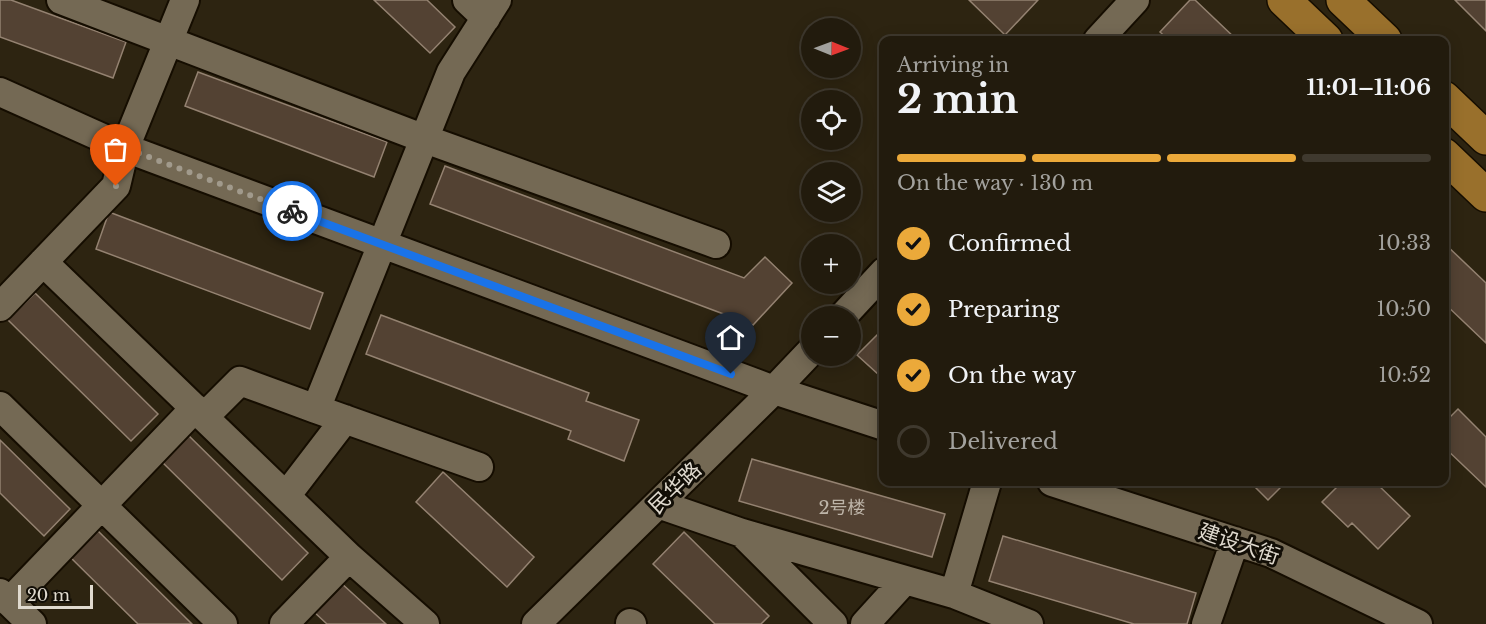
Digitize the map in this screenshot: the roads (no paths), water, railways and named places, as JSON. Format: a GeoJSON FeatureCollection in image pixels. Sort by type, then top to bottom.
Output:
{"type":"FeatureCollection","features":[{"type":"Feature","properties":{"kind":"main road"},"geometry":{"type":"LineString","coordinates":[[1284,0],[1322,36]]}},
{"type":"Feature","properties":{"kind":"main road"},"geometry":{"type":"LineString","coordinates":[[1343,0],[1381,36]]}},
{"type":"Feature","properties":{"kind":"main road"},"geometry":{"type":"LineString","coordinates":[[1449,103],[1486,138]]}},
{"type":"Feature","properties":{"kind":"main road"},"geometry":{"type":"LineString","coordinates":[[1449,160],[1486,195]]}},
{"type":"Feature","properties":{"kind":"street"},"geometry":{"type":"LineString","coordinates":[[61,0],[425,139],[716,244]]}},
{"type":"Feature","properties":{"kind":"street"},"geometry":{"type":"LineString","coordinates":[[0,307],[116,186],[125,148],[185,0]]}},
{"type":"Feature","properties":{"kind":"street"},"geometry":{"type":"LineString","coordinates":[[1102,36],[1135,0]]}},
{"type":"Feature","properties":{"kind":"street"},"geometry":{"type":"LineString","coordinates":[[316,409],[384,245],[451,72],[484,6]]}},
{"type":"Feature","properties":{"kind":"street"},"geometry":{"type":"LineString","coordinates":[[0,92],[125,148],[774,390],[879,424]]}},
{"type":"Feature","properties":{"kind":"street"},"geometry":{"type":"LineString","coordinates":[[43,262],[349,557],[425,624]]}},
{"type":"Feature","properties":{"kind":"street"},"geometry":{"type":"LineString","coordinates":[[852,306],[879,277]]}},
{"type":"Feature","properties":{"kind":"street","name":"民华路"},"geometry":{"type":"LineString","coordinates":[[536,624],[801,362]]}},
{"type":"Feature","properties":{"kind":"street"},"geometry":{"type":"LineString","coordinates":[[32,624],[5,597],[199,413],[240,381],[479,467]]}},
{"type":"Feature","properties":{"kind":"street"},"geometry":{"type":"LineString","coordinates":[[0,406],[223,624]]}},
{"type":"Feature","properties":{"kind":"street"},"geometry":{"type":"LineString","coordinates":[[286,496],[345,419]]}},
{"type":"Feature","properties":{"kind":"street"},"geometry":{"type":"LineString","coordinates":[[954,594],[986,486]]}},
{"type":"Feature","properties":{"kind":"street","name":"建设大街"},"geometry":{"type":"LineString","coordinates":[[1064,486],[1270,553],[1418,624]]}},
{"type":"Feature","properties":{"kind":"street"},"geometry":{"type":"LineString","coordinates":[[658,504],[742,533],[954,594],[1029,624]]}},
{"type":"Feature","properties":{"kind":"street"},"geometry":{"type":"LineString","coordinates":[[742,533],[833,624]]}},
{"type":"Feature","properties":{"kind":"street"},"geometry":{"type":"LineString","coordinates":[[1206,624],[1235,541]]}},
{"type":"Feature","properties":{"kind":"street"},"geometry":{"type":"LineString","coordinates":[[284,624],[349,557]]}},
{"type":"Feature","properties":{"kind":"street"},"geometry":{"type":"LineString","coordinates":[[865,624],[905,580]]}}]}
